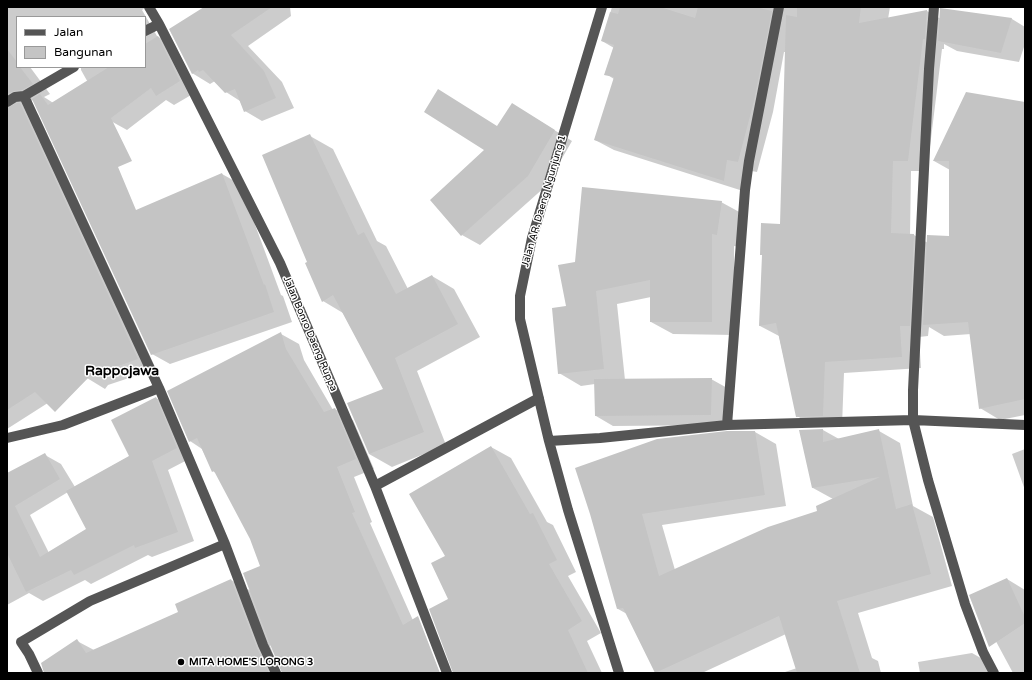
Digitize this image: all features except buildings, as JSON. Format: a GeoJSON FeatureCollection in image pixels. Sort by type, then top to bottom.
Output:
{"type":"FeatureCollection","features":[{"type":"Feature","properties":{"kind":"street","name":"Jalan Bonro Daeng Ruppa"},"geometry":{"type":"LineString","coordinates":[[149,7],[280,263],[375,486],[447,673]]}},
{"type":"Feature","properties":{"kind":"street","name":"Jalan AR. Daeng Ngunjung 1"},"geometry":{"type":"LineString","coordinates":[[602,7],[532,238],[520,296],[520,319],[549,441],[568,510],[620,673]]}},
{"type":"Feature","properties":{"kind":"street"},"geometry":{"type":"LineString","coordinates":[[727,425],[745,190],[749,161],[778,7]]}},
{"type":"Feature","properties":{"kind":"street"},"geometry":{"type":"LineString","coordinates":[[934,7],[928,93],[913,390],[913,420],[928,480],[965,604],[983,652],[994,673]]}},
{"type":"Feature","properties":{"kind":"street"},"geometry":{"type":"LineString","coordinates":[[146,30],[159,24]]}},
{"type":"Feature","properties":{"kind":"street"},"geometry":{"type":"LineString","coordinates":[[7,102],[15,97],[24,96],[72,68]]}},
{"type":"Feature","properties":{"kind":"street"},"geometry":{"type":"LineString","coordinates":[[24,96],[159,388],[225,544],[263,645],[276,673]]}},
{"type":"Feature","properties":{"kind":"street"},"geometry":{"type":"LineString","coordinates":[[7,438],[63,425],[159,388]]}},
{"type":"Feature","properties":{"kind":"street"},"geometry":{"type":"LineString","coordinates":[[375,486],[539,398]]}},
{"type":"Feature","properties":{"kind":"street"},"geometry":{"type":"LineString","coordinates":[[549,441],[600,438],[727,425],[913,420],[1025,425]]}},
{"type":"Feature","properties":{"kind":"street"},"geometry":{"type":"LineString","coordinates":[[38,673],[22,642],[90,601],[225,544]]}},
{"type":"Feature","properties":{"kind":"place","name":"MITA HOME'S LORONG 3"},"geometry":{"type":"Point","coordinates":[181,662]}},
{"type":"Feature","properties":{"kind":"district","name":"Rappojawa"},"geometry":{"type":"Point","coordinates":[122,371]}}]}
